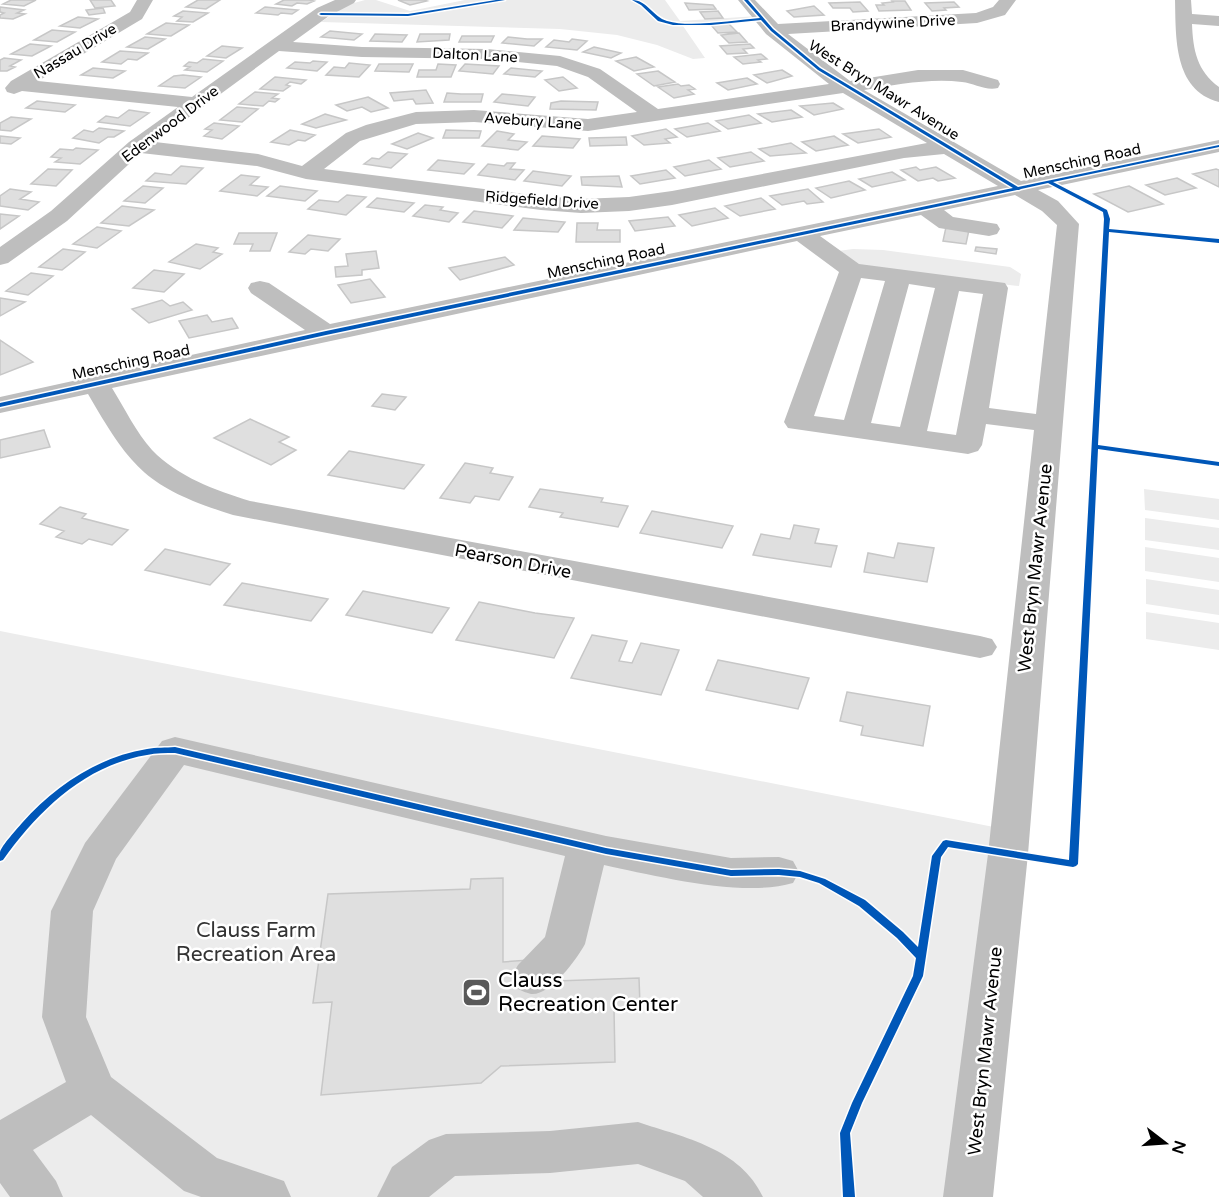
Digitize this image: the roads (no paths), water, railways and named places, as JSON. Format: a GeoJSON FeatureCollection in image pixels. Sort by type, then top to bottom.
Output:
{"type":"FeatureCollection","features":[{"type":"Feature","properties":{"kind":"street","name":"Edenwood Drive"},"geometry":{"type":"LineString","coordinates":[[0,258],[59,216],[136,146],[323,12],[348,0]]}},
{"type":"Feature","properties":{"kind":"street","name":"West Bryn Mawr Avenue"},"geometry":{"type":"LineString","coordinates":[[746,0],[772,30],[804,57],[845,85],[1050,206],[1068,224],[1008,854],[968,1197]]}},
{"type":"Feature","properties":{"kind":"street","name":"Brandywine Drive"},"geometry":{"type":"LineString","coordinates":[[772,30],[868,22],[976,18],[999,11],[1008,0]]}},
{"type":"Feature","properties":{"kind":"street"},"geometry":{"type":"LineString","coordinates":[[1183,0],[1189,68],[1202,84],[1219,96]]}},
{"type":"Feature","properties":{"kind":"street","name":"Nassau Drive"},"geometry":{"type":"LineString","coordinates":[[0,96],[136,15],[145,1]]}},
{"type":"Feature","properties":{"kind":"street"},"geometry":{"type":"LineString","coordinates":[[1184,18],[1219,21]]}},
{"type":"Feature","properties":{"kind":"street","name":"Dalton Lane"},"geometry":{"type":"LineString","coordinates":[[278,46],[354,52],[487,54],[560,61],[594,73],[656,116]]}},
{"type":"Feature","properties":{"kind":"street","name":"Avebury Lane"},"geometry":{"type":"LineString","coordinates":[[306,173],[353,138],[373,129],[417,118],[474,116],[588,125],[845,85],[936,75],[963,76],[991,84]]}},
{"type":"Feature","properties":{"kind":"street"},"geometry":{"type":"LineString","coordinates":[[18,85],[197,103]]}},
{"type":"Feature","properties":{"kind":"street","name":"Ridgefield Drive"},"geometry":{"type":"LineString","coordinates":[[136,146],[258,160],[306,173],[541,203],[600,206],[672,198],[904,152],[948,147]]}},
{"type":"Feature","properties":{"kind":"street","name":"Mensching Road"},"geometry":{"type":"LineString","coordinates":[[0,405],[326,333],[1218,147]]}},
{"type":"Feature","properties":{"kind":"street"},"geometry":{"type":"LineString","coordinates":[[926,208],[946,223],[988,229]]}},
{"type":"Feature","properties":{"kind":"street"},"geometry":{"type":"LineString","coordinates":[[802,234],[852,270],[996,288],[968,445],[798,422],[852,270]]}},
{"type":"Feature","properties":{"kind":"street"},"geometry":{"type":"LineString","coordinates":[[855,430],[899,276]]}},
{"type":"Feature","properties":{"kind":"street"},"geometry":{"type":"LineString","coordinates":[[912,438],[949,282]]}},
{"type":"Feature","properties":{"kind":"street"},"geometry":{"type":"LineString","coordinates":[[260,288],[326,333]]}},
{"type":"Feature","properties":{"kind":"street","name":"Pearson Drive"},"geometry":{"type":"LineString","coordinates":[[96,384],[141,455],[155,467],[193,490],[244,509],[980,647]]}},
{"type":"Feature","properties":{"kind":"street"},"geometry":{"type":"LineString","coordinates":[[974,414],[1049,424]]}},
{"type":"Feature","properties":{"kind":"street"},"geometry":{"type":"LineString","coordinates":[[266,1197],[201,1175],[93,1089],[64,1017],[72,911],[99,853],[175,750],[587,846],[731,873],[779,872]]}},
{"type":"Feature","properties":{"kind":"street"},"geometry":{"type":"LineString","coordinates":[[533,977],[570,955],[587,846]]}},
{"type":"Feature","properties":{"kind":"street"},"geometry":{"type":"LineString","coordinates":[[38,1197],[1,1144],[93,1089]]}},
{"type":"Feature","properties":{"kind":"street"},"geometry":{"type":"LineString","coordinates":[[402,1197],[408,1183],[446,1155],[550,1152],[638,1143],[702,1165],[738,1197]]}},
{"type":"Feature","properties":{"kind":"place","name":"Clauss Recreation Center"},"geometry":{"type":"Point","coordinates":[477,992]}},
{"type":"Feature","properties":{"kind":"park label","name":"Clauss Farm Recreation Area"},"geometry":{"type":"Point","coordinates":[256,942]}}]}
